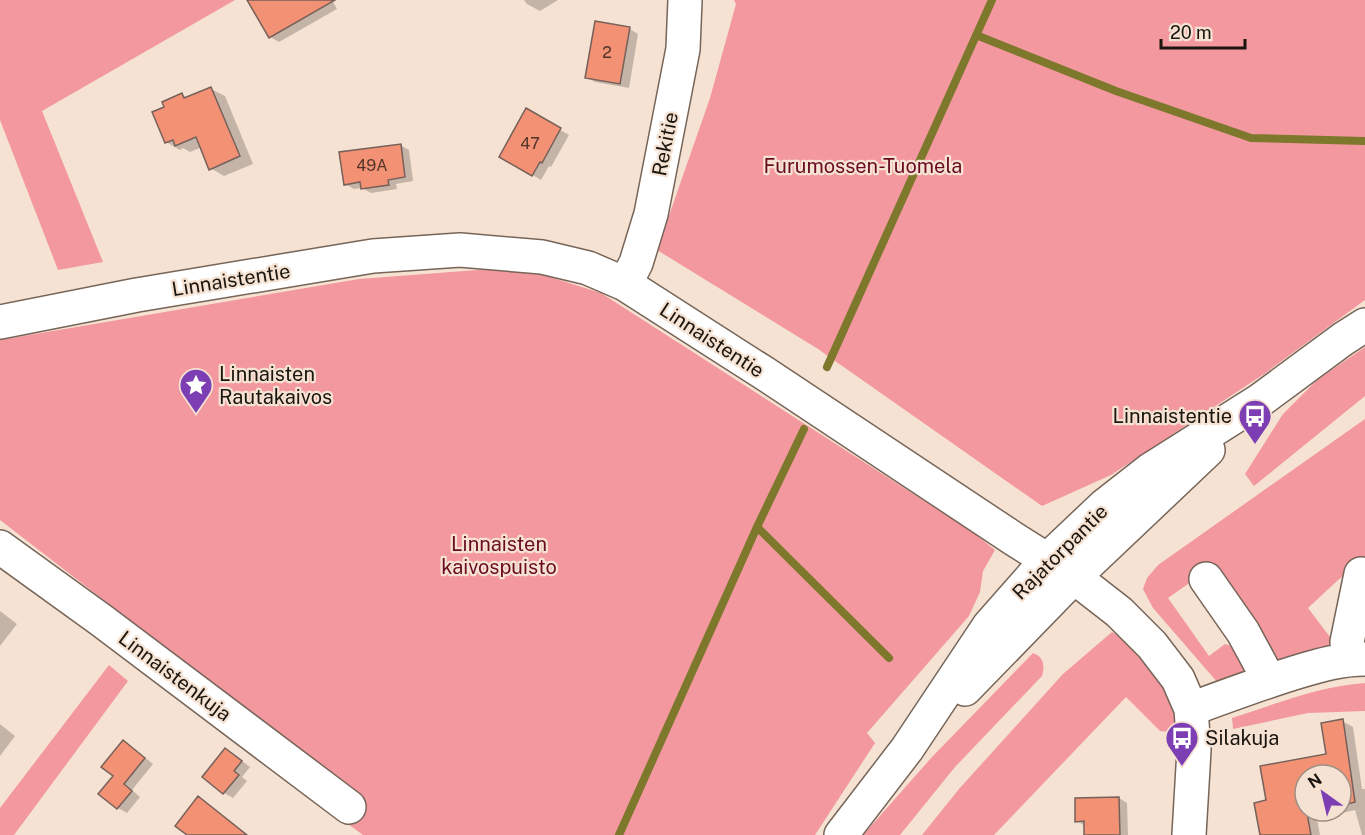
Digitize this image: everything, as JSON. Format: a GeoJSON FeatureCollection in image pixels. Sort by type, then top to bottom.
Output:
{"type":"FeatureCollection","features":[{"type":"Feature","properties":{"kind":"street","name":"Rekitie"},"geometry":{"type":"LineString","coordinates":[[625,284],[636,263],[651,214],[682,49],[685,0]]}},
{"type":"Feature","properties":{"kind":"street","name":"Linnaistentie"},"geometry":{"type":"LineString","coordinates":[[0,322],[137,295],[373,256],[460,250],[542,257],[588,268],[625,284],[764,373],[1074,577],[1119,612],[1152,645],[1178,679],[1191,709],[1194,750],[1189,835]]}},
{"type":"Feature","properties":{"kind":"street","name":"Rajatorpantie"},"geometry":{"type":"LineString","coordinates":[[841,835],[907,749],[989,626],[1047,560],[1104,506],[1150,470],[1259,401],[1365,325]]}},
{"type":"Feature","properties":{"kind":"street","name":"Rajatorpantie"},"geometry":{"type":"LineString","coordinates":[[907,749],[1074,577],[1259,401]]}},
{"type":"Feature","properties":{"kind":"street","name":"Linnaistenkuja"},"geometry":{"type":"LineString","coordinates":[[0,547],[349,807]]}},
{"type":"Feature","properties":{"kind":"street"},"geometry":{"type":"LineString","coordinates":[[1191,709],[1269,680],[1326,663],[1357,659],[1347,642],[1362,574]]}},
{"type":"Feature","properties":{"kind":"street"},"geometry":{"type":"LineString","coordinates":[[1206,579],[1243,632],[1269,680]]}},
{"type":"Feature","properties":{"kind":"green space"},"geometry":{"type":"Polygon","coordinates":[[[0,0],[235,0],[42,111],[103,262],[58,270],[0,120],[0,0]]]}},
{"type":"Feature","properties":{"kind":"green space","name":"Furumossen-Tuomela"},"geometry":{"type":"Polygon","coordinates":[[[734,0],[1365,0],[1365,300],[1264,374],[1111,475],[1042,506],[818,349],[657,250],[710,98],[736,4],[734,0]]]}},
{"type":"Feature","properties":{"kind":"green space","name":"Linnaisten kaivospuisto"},"geometry":{"type":"Polygon","coordinates":[[[518,267],[601,293],[971,531],[995,550],[983,571],[980,592],[969,616],[867,733],[875,743],[815,835],[363,835],[348,824],[364,801],[0,520],[0,340],[359,279],[518,267]]]}},
{"type":"Feature","properties":{"kind":"green space"},"geometry":{"type":"Polygon","coordinates":[[[1365,347],[1365,396],[1254,486],[1245,474],[1283,414],[1317,380],[1365,347]]]}},
{"type":"Feature","properties":{"kind":"green space"},"geometry":{"type":"Polygon","coordinates":[[[1365,419],[1365,557],[1308,608],[1333,641],[1329,651],[1277,663],[1256,623],[1215,565],[1168,598],[1209,656],[1225,644],[1235,647],[1244,666],[1242,675],[1218,683],[1153,608],[1143,589],[1147,578],[1158,565],[1365,419]]]}},
{"type":"Feature","properties":{"kind":"green space"},"geometry":{"type":"Polygon","coordinates":[[[1112,632],[1139,649],[1163,680],[1180,725],[1171,732],[1160,731],[1126,697],[994,835],[922,835],[959,789],[1063,674],[1112,632]]]}},
{"type":"Feature","properties":{"kind":"green space"},"geometry":{"type":"Polygon","coordinates":[[[1033,653],[1043,662],[1042,676],[955,767],[900,835],[863,835],[932,757],[1033,653]]]}},
{"type":"Feature","properties":{"kind":"green space"},"geometry":{"type":"Polygon","coordinates":[[[109,665],[128,681],[14,835],[0,835],[0,808],[109,665]]]}},
{"type":"Feature","properties":{"kind":"green space"},"geometry":{"type":"Polygon","coordinates":[[[1365,683],[1365,711],[1308,713],[1233,729],[1232,718],[1314,692],[1365,683]]]}},
{"type":"Feature","properties":{"kind":"building"},"geometry":{"type":"Polygon","coordinates":[[[247,0],[335,0],[269,38],[247,0]]]}},
{"type":"Feature","properties":{"kind":"building"},"geometry":{"type":"Polygon","coordinates":[[[595,21],[630,27],[620,84],[585,78],[595,21]]]}},
{"type":"Feature","properties":{"kind":"building"},"geometry":{"type":"Polygon","coordinates":[[[211,87],[240,156],[209,170],[196,137],[175,146],[173,140],[165,143],[152,112],[164,107],[162,102],[182,93],[184,98],[211,87]]]}},
{"type":"Feature","properties":{"kind":"building"},"geometry":{"type":"Polygon","coordinates":[[[526,108],[561,128],[542,163],[540,162],[532,176],[499,157],[526,108]]]}},
{"type":"Feature","properties":{"kind":"building"},"geometry":{"type":"Polygon","coordinates":[[[401,144],[405,177],[388,180],[389,185],[361,189],[360,182],[344,185],[339,152],[401,144]]]}},
{"type":"Feature","properties":{"kind":"building"},"geometry":{"type":"Polygon","coordinates":[[[1343,719],[1349,763],[1293,763],[1293,823],[1309,823],[1311,835],[1260,835],[1254,803],[1266,800],[1260,766],[1326,754],[1321,723],[1343,719]]]}},
{"type":"Feature","properties":{"kind":"building"},"geometry":{"type":"Polygon","coordinates":[[[123,740],[145,758],[124,784],[132,791],[117,809],[98,794],[113,776],[101,767],[123,740]]]}},
{"type":"Feature","properties":{"kind":"building"},"geometry":{"type":"Polygon","coordinates":[[[225,748],[242,761],[234,771],[239,775],[223,794],[202,777],[225,748]]]}},
{"type":"Feature","properties":{"kind":"building"},"geometry":{"type":"Polygon","coordinates":[[[198,796],[247,835],[187,835],[175,826],[198,796]]]}},
{"type":"Feature","properties":{"kind":"building"},"geometry":{"type":"Polygon","coordinates":[[[1119,797],[1120,835],[1084,835],[1084,821],[1075,822],[1075,798],[1119,797]]]}},
{"type":"Feature","properties":{"kind":"waterway"},"geometry":{"type":"LineString","coordinates":[[827,367],[992,0]]}},
{"type":"Feature","properties":{"kind":"waterway"},"geometry":{"type":"LineString","coordinates":[[976,35],[1116,91],[1251,138],[1365,141]]}},
{"type":"Feature","properties":{"kind":"waterway"},"geometry":{"type":"LineString","coordinates":[[619,835],[757,527],[804,429]]}},
{"type":"Feature","properties":{"kind":"waterway"},"geometry":{"type":"LineString","coordinates":[[757,527],[889,658]]}},
{"type":"Feature","properties":{"kind":"place","name":"Linnaisten Rautakaivos"},"geometry":{"type":"Point","coordinates":[196,414]}},
{"type":"Feature","properties":{"kind":"place","name":"Linnaistentie"},"geometry":{"type":"Point","coordinates":[1255,445]}},
{"type":"Feature","properties":{"kind":"place","name":"Silakuja"},"geometry":{"type":"Point","coordinates":[1182,767]}}]}
